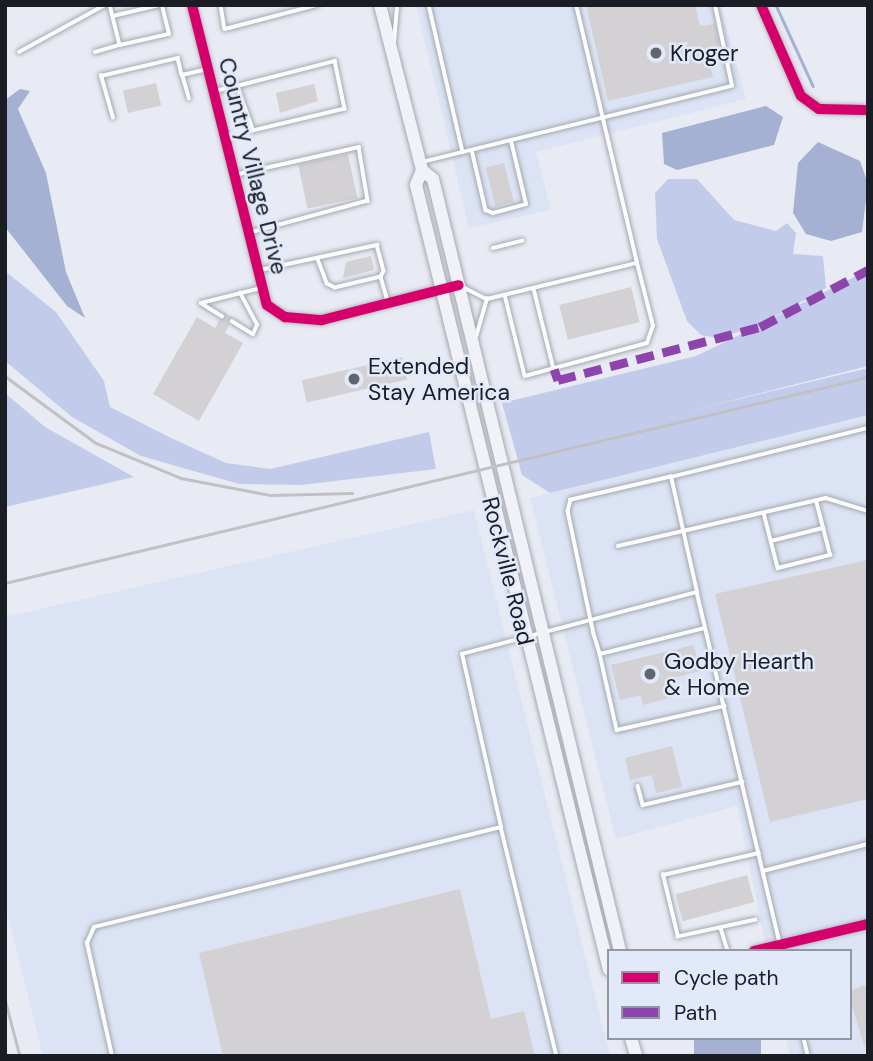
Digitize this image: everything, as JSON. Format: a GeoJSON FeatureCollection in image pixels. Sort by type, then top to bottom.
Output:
{"type":"FeatureCollection","features":[{"type":"Feature","properties":{"kind":"main road","name":"Rockville Road"},"geometry":{"type":"LineString","coordinates":[[380,5],[421,166],[433,179],[620,949]]}},
{"type":"Feature","properties":{"kind":"main road","name":"Rockville Road"},"geometry":{"type":"LineString","coordinates":[[421,166],[416,185],[440,290],[524,637],[607,962]]}},
{"type":"Feature","properties":{"kind":"street","name":"Country Village Drive"},"geometry":{"type":"LineString","coordinates":[[193,5],[246,235],[267,304],[301,321],[459,285]]}},
{"type":"Feature","properties":{"kind":"street"},"geometry":{"type":"LineString","coordinates":[[761,5],[801,96],[819,109],[866,113]]}},
{"type":"Feature","properties":{"kind":"street"},"geometry":{"type":"LineString","coordinates":[[781,948],[868,924]]}},
{"type":"Feature","properties":{"kind":"lane"},"geometry":{"type":"LineString","coordinates":[[19,52],[107,5],[113,16],[120,46]]}},
{"type":"Feature","properties":{"kind":"lane"},"geometry":{"type":"LineString","coordinates":[[94,51],[169,34],[161,5],[113,16]]}},
{"type":"Feature","properties":{"kind":"lane"},"geometry":{"type":"LineString","coordinates":[[221,5],[225,29],[317,5]]}},
{"type":"Feature","properties":{"kind":"lane"},"geometry":{"type":"LineString","coordinates":[[394,58],[397,5]]}},
{"type":"Feature","properties":{"kind":"lane"},"geometry":{"type":"LineString","coordinates":[[429,5],[463,152]]}},
{"type":"Feature","properties":{"kind":"lane"},"geometry":{"type":"LineString","coordinates":[[505,295],[525,376],[651,339],[637,263],[576,5]]}},
{"type":"Feature","properties":{"kind":"lane"},"geometry":{"type":"LineString","coordinates":[[421,166],[463,152],[732,86],[715,5]]}},
{"type":"Feature","properties":{"kind":"lane"},"geometry":{"type":"LineString","coordinates":[[113,118],[101,76],[178,58],[189,99]]}},
{"type":"Feature","properties":{"kind":"lane"},"geometry":{"type":"LineString","coordinates":[[212,92],[335,61],[345,109],[253,131],[237,86]]}},
{"type":"Feature","properties":{"kind":"lane"},"geometry":{"type":"LineString","coordinates":[[183,75],[207,69]]}},
{"type":"Feature","properties":{"kind":"lane"},"geometry":{"type":"LineString","coordinates":[[471,150],[486,210],[493,213],[526,204],[510,141]]}},
{"type":"Feature","properties":{"kind":"lane"},"geometry":{"type":"LineString","coordinates":[[232,175],[354,145],[367,184],[370,197],[363,204],[246,235]]}},
{"type":"Feature","properties":{"kind":"lane"},"geometry":{"type":"LineString","coordinates":[[493,248],[522,241]]}},
{"type":"Feature","properties":{"kind":"lane"},"geometry":{"type":"LineString","coordinates":[[255,271],[318,260],[377,245],[389,303]]}},
{"type":"Feature","properties":{"kind":"lane"},"geometry":{"type":"LineString","coordinates":[[318,260],[327,284],[335,288],[382,277]]}},
{"type":"Feature","properties":{"kind":"lane"},"geometry":{"type":"LineString","coordinates":[[459,285],[488,299],[637,263]]}},
{"type":"Feature","properties":{"kind":"lane"},"geometry":{"type":"LineString","coordinates":[[222,316],[201,303],[261,288]]}},
{"type":"Feature","properties":{"kind":"lane"},"geometry":{"type":"LineString","coordinates":[[534,289],[554,369]]}},
{"type":"Feature","properties":{"kind":"lane"},"geometry":{"type":"LineString","coordinates":[[232,321],[253,334],[257,325],[240,293]]}},
{"type":"Feature","properties":{"kind":"lane"},"geometry":{"type":"LineString","coordinates":[[474,349],[488,299]]}},
{"type":"Feature","properties":{"kind":"lane"},"geometry":{"type":"LineString","coordinates":[[724,706],[617,730],[595,618],[568,511],[571,500],[868,428]]}},
{"type":"Feature","properties":{"kind":"lane"},"geometry":{"type":"LineString","coordinates":[[671,477],[781,948]]}},
{"type":"Feature","properties":{"kind":"lane"},"geometry":{"type":"LineString","coordinates":[[764,513],[778,568],[830,555],[816,500]]}},
{"type":"Feature","properties":{"kind":"lane"},"geometry":{"type":"LineString","coordinates":[[618,546],[816,500],[868,511]]}},
{"type":"Feature","properties":{"kind":"lane"},"geometry":{"type":"LineString","coordinates":[[771,541],[823,528]]}},
{"type":"Feature","properties":{"kind":"lane"},"geometry":{"type":"LineString","coordinates":[[557,1056],[462,654],[696,592]]}},
{"type":"Feature","properties":{"kind":"lane"},"geometry":{"type":"LineString","coordinates":[[600,654],[705,628]]}},
{"type":"Feature","properties":{"kind":"lane"},"geometry":{"type":"LineString","coordinates":[[638,786],[643,805],[742,782]]}},
{"type":"Feature","properties":{"kind":"lane"},"geometry":{"type":"LineString","coordinates":[[111,1056],[87,943],[94,927],[501,827]]}},
{"type":"Feature","properties":{"kind":"lane"},"geometry":{"type":"LineString","coordinates":[[763,871],[868,845]]}},
{"type":"Feature","properties":{"kind":"lane"},"geometry":{"type":"LineString","coordinates":[[756,920],[678,937],[663,875],[759,853]]}},
{"type":"Feature","properties":{"kind":"lane"},"geometry":{"type":"LineString","coordinates":[[722,928],[727,949]]}},
{"type":"Feature","properties":{"kind":"shaded area"},"geometry":{"type":"Polygon","coordinates":[[[416,5],[720,5],[746,99],[536,152],[551,210],[469,228],[416,5]]]}},
{"type":"Feature","properties":{"kind":"shaded area"},"geometry":{"type":"Polygon","coordinates":[[[20,89],[30,91],[18,109],[46,173],[66,272],[85,318],[67,306],[5,227],[5,100],[20,89]]]}},
{"type":"Feature","properties":{"kind":"shaded area"},"geometry":{"type":"Polygon","coordinates":[[[766,106],[783,117],[774,145],[677,170],[664,164],[662,133],[766,106]]]}},
{"type":"Feature","properties":{"kind":"shaded area"},"geometry":{"type":"Polygon","coordinates":[[[818,142],[860,161],[868,184],[862,232],[831,241],[806,234],[793,213],[798,163],[818,142]]]}},
{"type":"Feature","properties":{"kind":"shaded area"},"geometry":{"type":"Polygon","coordinates":[[[668,179],[697,179],[734,220],[776,231],[787,223],[796,233],[793,254],[823,256],[826,288],[763,323],[868,270],[868,366],[689,411],[868,368],[868,415],[550,493],[522,475],[502,403],[696,356],[756,327],[717,338],[701,335],[687,321],[657,239],[655,193],[668,179]]]}},
{"type":"Feature","properties":{"kind":"shaded area"},"geometry":{"type":"Polygon","coordinates":[[[5,271],[56,312],[104,381],[110,407],[173,439],[226,463],[270,469],[429,432],[436,469],[301,485],[239,484],[141,456],[72,417],[5,361],[5,271]]]}},
{"type":"Feature","properties":{"kind":"shaded area"},"geometry":{"type":"Polygon","coordinates":[[[5,393],[45,427],[134,477],[5,507],[5,393]]]}},
{"type":"Feature","properties":{"kind":"shaded area"},"geometry":{"type":"Polygon","coordinates":[[[868,415],[868,1056],[790,1056],[786,1040],[852,1040],[852,949],[767,949],[737,806],[616,839],[530,498],[868,415]]]}},
{"type":"Feature","properties":{"kind":"shaded area"},"geometry":{"type":"Polygon","coordinates":[[[474,510],[610,1056],[43,1056],[5,905],[5,617],[474,510]]]}},
{"type":"Feature","properties":{"kind":"shaded area"},"geometry":{"type":"Polygon","coordinates":[[[694,1040],[761,1040],[761,1056],[694,1056],[694,1040]]]}},
{"type":"Feature","properties":{"kind":"building","name":"Kroger"},"geometry":{"type":"Polygon","coordinates":[[[586,5],[695,5],[700,26],[715,24],[720,51],[707,54],[713,77],[608,101],[586,5]]]}},
{"type":"Feature","properties":{"kind":"building"},"geometry":{"type":"Polygon","coordinates":[[[156,83],[161,105],[128,113],[123,91],[156,83]]]}},
{"type":"Feature","properties":{"kind":"building"},"geometry":{"type":"Polygon","coordinates":[[[314,84],[318,101],[280,113],[276,93],[314,84]]]}},
{"type":"Feature","properties":{"kind":"building"},"geometry":{"type":"Polygon","coordinates":[[[348,154],[357,198],[307,209],[298,165],[348,154]]]}},
{"type":"Feature","properties":{"kind":"building"},"geometry":{"type":"Polygon","coordinates":[[[504,163],[514,202],[495,206],[486,168],[504,163]]]}},
{"type":"Feature","properties":{"kind":"building"},"geometry":{"type":"Polygon","coordinates":[[[371,256],[374,270],[343,278],[346,262],[371,256]]]}},
{"type":"Feature","properties":{"kind":"building"},"geometry":{"type":"Polygon","coordinates":[[[631,287],[640,322],[568,340],[559,305],[631,287]]]}},
{"type":"Feature","properties":{"kind":"building"},"geometry":{"type":"Polygon","coordinates":[[[224,312],[233,317],[225,333],[243,343],[199,421],[153,394],[197,317],[215,328],[224,312]]]}},
{"type":"Feature","properties":{"kind":"building","name":"Extended Stay America"},"geometry":{"type":"Polygon","coordinates":[[[402,357],[407,379],[307,403],[302,380],[402,357]]]}},
{"type":"Feature","properties":{"kind":"building"},"geometry":{"type":"Polygon","coordinates":[[[868,560],[868,799],[770,822],[715,594],[868,560]]]}},
{"type":"Feature","properties":{"kind":"building","name":"Godby Hearth & Home"},"geometry":{"type":"Polygon","coordinates":[[[694,645],[700,671],[672,678],[677,696],[643,705],[641,695],[620,700],[611,665],[694,645]]]}},
{"type":"Feature","properties":{"kind":"building"},"geometry":{"type":"Polygon","coordinates":[[[672,746],[682,787],[656,793],[652,775],[630,780],[625,758],[672,746]]]}},
{"type":"Feature","properties":{"kind":"building"},"geometry":{"type":"Polygon","coordinates":[[[747,875],[754,902],[683,921],[676,894],[747,875]]]}},
{"type":"Feature","properties":{"kind":"building"},"geometry":{"type":"Polygon","coordinates":[[[460,889],[491,1019],[524,1011],[535,1056],[223,1056],[199,953],[460,889]]]}},
{"type":"Feature","properties":{"kind":"building"},"geometry":{"type":"Polygon","coordinates":[[[864,985],[868,987],[865,1048],[852,1006],[852,991],[864,985]]]}},
{"type":"Feature","properties":{"kind":"waterway"},"geometry":{"type":"LineString","coordinates":[[776,5],[813,86]]}},
{"type":"Feature","properties":{"kind":"railway"},"geometry":{"type":"LineString","coordinates":[[5,376],[96,443],[181,478],[270,495],[352,493]]}},
{"type":"Feature","properties":{"kind":"railway"},"geometry":{"type":"LineString","coordinates":[[5,583],[868,377]]}},
{"type":"Feature","properties":{"kind":"railway"},"geometry":{"type":"LineString","coordinates":[[5,999],[20,1056]]}},
{"type":"Feature","properties":{"kind":"marked path"},"geometry":{"type":"LineString","coordinates":[[554,369],[558,380],[760,327],[868,270]]}},
{"type":"Feature","properties":{"kind":"cycle path"},"geometry":{"type":"LineString","coordinates":[[192,5],[267,305],[285,317],[322,320],[459,285]]}},
{"type":"Feature","properties":{"kind":"cycle path"},"geometry":{"type":"LineString","coordinates":[[761,5],[801,96],[819,109],[864,110]]}},
{"type":"Feature","properties":{"kind":"cycle path"},"geometry":{"type":"LineString","coordinates":[[762,949],[868,924]]}},
{"type":"Feature","properties":{"kind":"place","name":"Kroger"},"geometry":{"type":"Point","coordinates":[656,53]}},
{"type":"Feature","properties":{"kind":"place","name":"Extended Stay America"},"geometry":{"type":"Point","coordinates":[354,379]}},
{"type":"Feature","properties":{"kind":"place","name":"Godby Hearth & Home"},"geometry":{"type":"Point","coordinates":[650,674]}}]}
